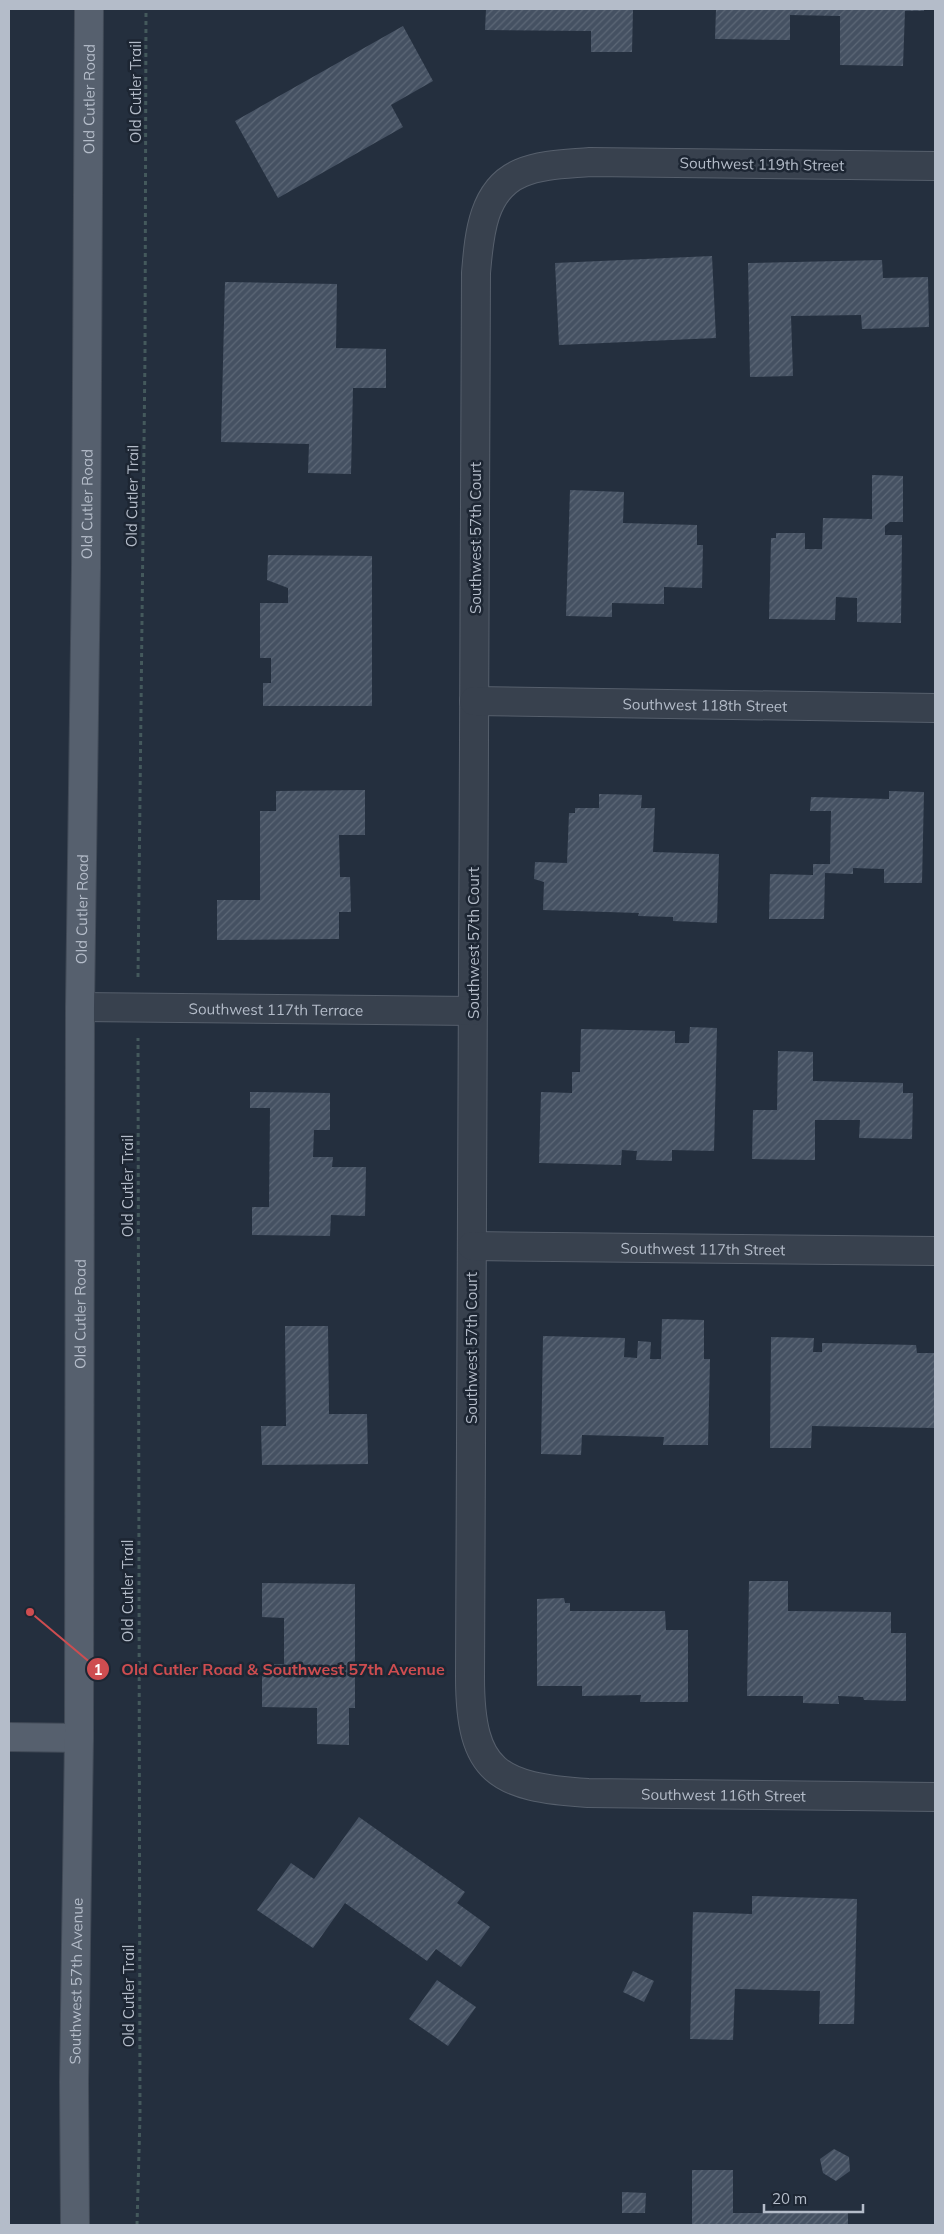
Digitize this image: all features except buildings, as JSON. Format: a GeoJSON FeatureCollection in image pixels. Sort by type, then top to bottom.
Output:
{"type":"FeatureCollection","features":[{"type":"Feature","properties":{"kind":"main road","name":"Old Cutler Road"},"geometry":{"type":"LineString","coordinates":[[79,1738],[80,1007],[86,558],[89,9]]}},
{"type":"Feature","properties":{"kind":"main road"},"geometry":{"type":"LineString","coordinates":[[9,1737],[79,1738]]}},
{"type":"Feature","properties":{"kind":"main road","name":"Southwest 57th Avenue"},"geometry":{"type":"LineString","coordinates":[[75,2225],[74,2082],[79,1738]]}},
{"type":"Feature","properties":{"kind":"street","name":"Southwest 119th Street"},"geometry":{"type":"LineString","coordinates":[[590,162],[935,166]]}},
{"type":"Feature","properties":{"kind":"street","name":"Southwest 57th Court"},"geometry":{"type":"LineString","coordinates":[[514,1782],[497,1771],[482,1752],[473,1728],[470,1704],[476,283],[478,244],[486,212],[499,188],[521,172],[550,166],[590,162]]}},
{"type":"Feature","properties":{"kind":"street","name":"Southwest 118th Street"},"geometry":{"type":"LineString","coordinates":[[474,702],[935,708]]}},
{"type":"Feature","properties":{"kind":"street","name":"Southwest 117th Terrace"},"geometry":{"type":"LineString","coordinates":[[80,1007],[473,1011]]}},
{"type":"Feature","properties":{"kind":"street","name":"Southwest 117th Street"},"geometry":{"type":"LineString","coordinates":[[472,1246],[935,1251]]}},
{"type":"Feature","properties":{"kind":"street","name":"Southwest 116th Street"},"geometry":{"type":"LineString","coordinates":[[514,1782],[552,1790],[588,1793],[935,1797]]}},
{"type":"Feature","properties":{"kind":"path","name":"Old Cutler Trail"},"geometry":{"type":"LineString","coordinates":[[138,984],[145,364],[146,9]]}},
{"type":"Feature","properties":{"kind":"path","name":"Old Cutler Trail"},"geometry":{"type":"LineString","coordinates":[[137,2225],[140,2116],[138,1046]]}},
{"type":"Feature","properties":{"kind":"place","name":"Old Cutler Road & Southwest 57th Avenue"},"geometry":{"type":"Point","coordinates":[30,1612]}}]}
